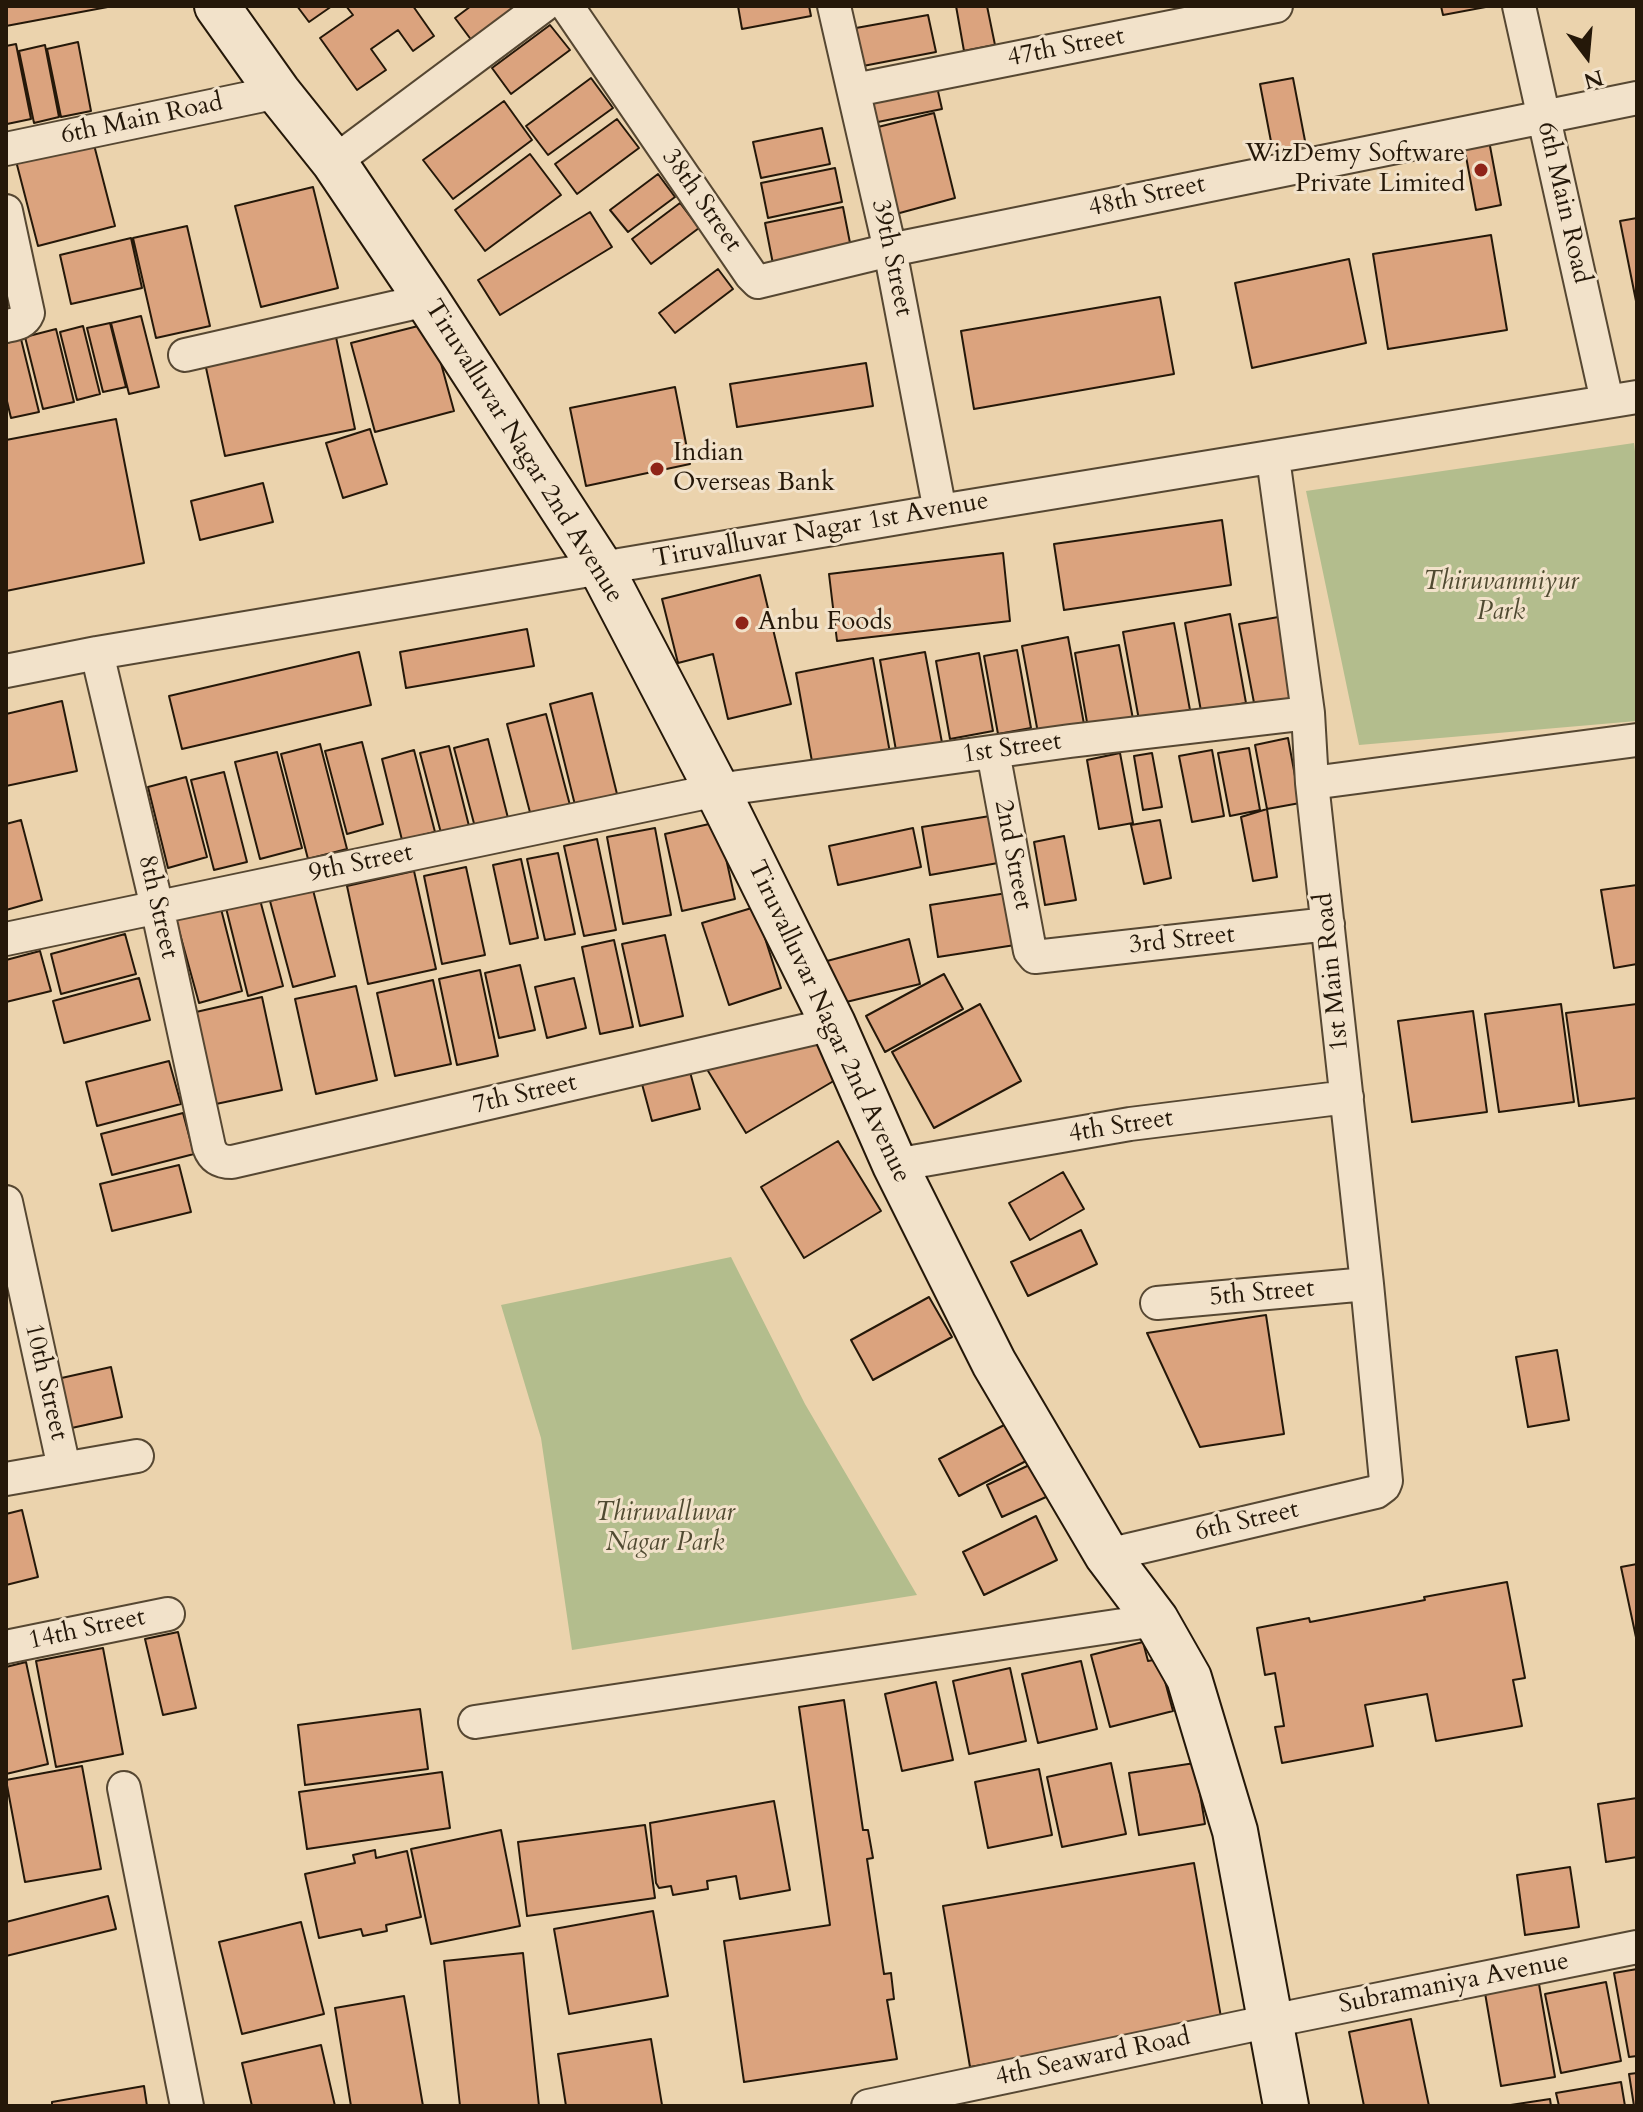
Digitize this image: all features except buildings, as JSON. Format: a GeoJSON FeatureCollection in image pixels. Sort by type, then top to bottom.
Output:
{"type":"FeatureCollection","features":[{"type":"Feature","properties":{"kind":"street","name":"Tiruvalluvar Nagar 2nd Avenue"},"geometry":{"type":"LineString","coordinates":[[217,6],[278,92],[334,162],[601,568],[717,790],[833,1024],[895,1165],[994,1363],[1107,1555],[1156,1620],[1189,1678],[1235,1831],[1286,2106]]}},
{"type":"Feature","properties":{"kind":"street"},"geometry":{"type":"LineString","coordinates":[[334,162],[543,6]]}},
{"type":"Feature","properties":{"kind":"street","name":"38th Street"},"geometry":{"type":"LineString","coordinates":[[567,6],[754,279],[763,282],[890,250]]}},
{"type":"Feature","properties":{"kind":"street","name":"39th Street"},"geometry":{"type":"LineString","coordinates":[[834,6],[890,250],[940,511]]}},
{"type":"Feature","properties":{"kind":"street","name":"47th Street"},"geometry":{"type":"LineString","coordinates":[[855,90],[1276,6]]}},
{"type":"Feature","properties":{"kind":"street","name":"6th Main Road"},"geometry":{"type":"LineString","coordinates":[[1519,6],[1544,116],[1622,399]]}},
{"type":"Feature","properties":{"kind":"street","name":"6th Main Road"},"geometry":{"type":"LineString","coordinates":[[6,149],[278,92]]}},
{"type":"Feature","properties":{"kind":"street","name":"48th Street"},"geometry":{"type":"LineString","coordinates":[[890,250],[1637,98]]}},
{"type":"Feature","properties":{"kind":"street"},"geometry":{"type":"LineString","coordinates":[[6,211],[28,308],[28,313],[16,322]]}},
{"type":"Feature","properties":{"kind":"street"},"geometry":{"type":"LineString","coordinates":[[185,355],[427,300]]}},
{"type":"Feature","properties":{"kind":"street","name":"Tiruvalluvar Nagar 1st Avenue"},"geometry":{"type":"LineString","coordinates":[[6,671],[601,568],[1622,399]]}},
{"type":"Feature","properties":{"kind":"street","name":"1st Main Road"},"geometry":{"type":"LineString","coordinates":[[1273,458],[1308,713],[1312,783],[1387,1475],[1384,1486]]}},
{"type":"Feature","properties":{"kind":"street","name":"8th Street"},"geometry":{"type":"LineString","coordinates":[[97,653],[209,1147],[218,1160]]}},
{"type":"Feature","properties":{"kind":"street","name":"1st Street"},"geometry":{"type":"LineString","coordinates":[[717,790],[1308,713]]}},
{"type":"Feature","properties":{"kind":"street"},"geometry":{"type":"LineString","coordinates":[[1312,783],[1637,740]]}},
{"type":"Feature","properties":{"kind":"street","name":"2nd Street"},"geometry":{"type":"LineString","coordinates":[[993,752],[1030,951],[1035,957]]}},
{"type":"Feature","properties":{"kind":"street","name":"9th Street"},"geometry":{"type":"LineString","coordinates":[[6,939],[717,790]]}},
{"type":"Feature","properties":{"kind":"street","name":"3rd Street"},"geometry":{"type":"LineString","coordinates":[[1035,957],[1328,924]]}},
{"type":"Feature","properties":{"kind":"street","name":"7th Street"},"geometry":{"type":"LineString","coordinates":[[218,1160],[232,1162],[833,1024]]}},
{"type":"Feature","properties":{"kind":"street","name":"4th Street"},"geometry":{"type":"LineString","coordinates":[[895,1165],[1130,1124],[1347,1097]]}},
{"type":"Feature","properties":{"kind":"street","name":"10th Street"},"geometry":{"type":"LineString","coordinates":[[6,1202],[16,1299],[64,1468]]}},
{"type":"Feature","properties":{"kind":"street","name":"5th Street"},"geometry":{"type":"LineString","coordinates":[[1157,1303],[1367,1284]]}},
{"type":"Feature","properties":{"kind":"street"},"geometry":{"type":"LineString","coordinates":[[6,1479],[137,1456]]}},
{"type":"Feature","properties":{"kind":"street","name":"6th Street"},"geometry":{"type":"LineString","coordinates":[[1107,1555],[1376,1492],[1384,1486]]}},
{"type":"Feature","properties":{"kind":"street","name":"14th Street"},"geometry":{"type":"LineString","coordinates":[[6,1647],[168,1614]]}},
{"type":"Feature","properties":{"kind":"street"},"geometry":{"type":"LineString","coordinates":[[475,1722],[1156,1620]]}},
{"type":"Feature","properties":{"kind":"street"},"geometry":{"type":"LineString","coordinates":[[124,1788],[187,2106]]}},
{"type":"Feature","properties":{"kind":"street","name":"Subramaniya Avenue"},"geometry":{"type":"LineString","coordinates":[[1271,2021],[1637,1947]]}},
{"type":"Feature","properties":{"kind":"street","name":"4th Seaward Road"},"geometry":{"type":"LineString","coordinates":[[868,2106],[1271,2021]]}},
{"type":"Feature","properties":{"kind":"green space","name":"Thiruvanmiyur Park"},"geometry":{"type":"Polygon","coordinates":[[[1634,443],[1637,468],[1637,721],[1359,745],[1306,491],[1634,443]]]}},
{"type":"Feature","properties":{"kind":"green space","name":"Thiruvalluvar Nagar Park"},"geometry":{"type":"Polygon","coordinates":[[[731,1257],[805,1404],[917,1595],[572,1650],[541,1438],[501,1305],[731,1257]]]}},
{"type":"Feature","properties":{"kind":"place","name":"WizDemy Software Private Limited"},"geometry":{"type":"Point","coordinates":[1481,170]}},
{"type":"Feature","properties":{"kind":"place","name":"Indian Overseas Bank"},"geometry":{"type":"Point","coordinates":[657,469]}},
{"type":"Feature","properties":{"kind":"place","name":"Anbu Foods"},"geometry":{"type":"Point","coordinates":[742,623]}}]}
